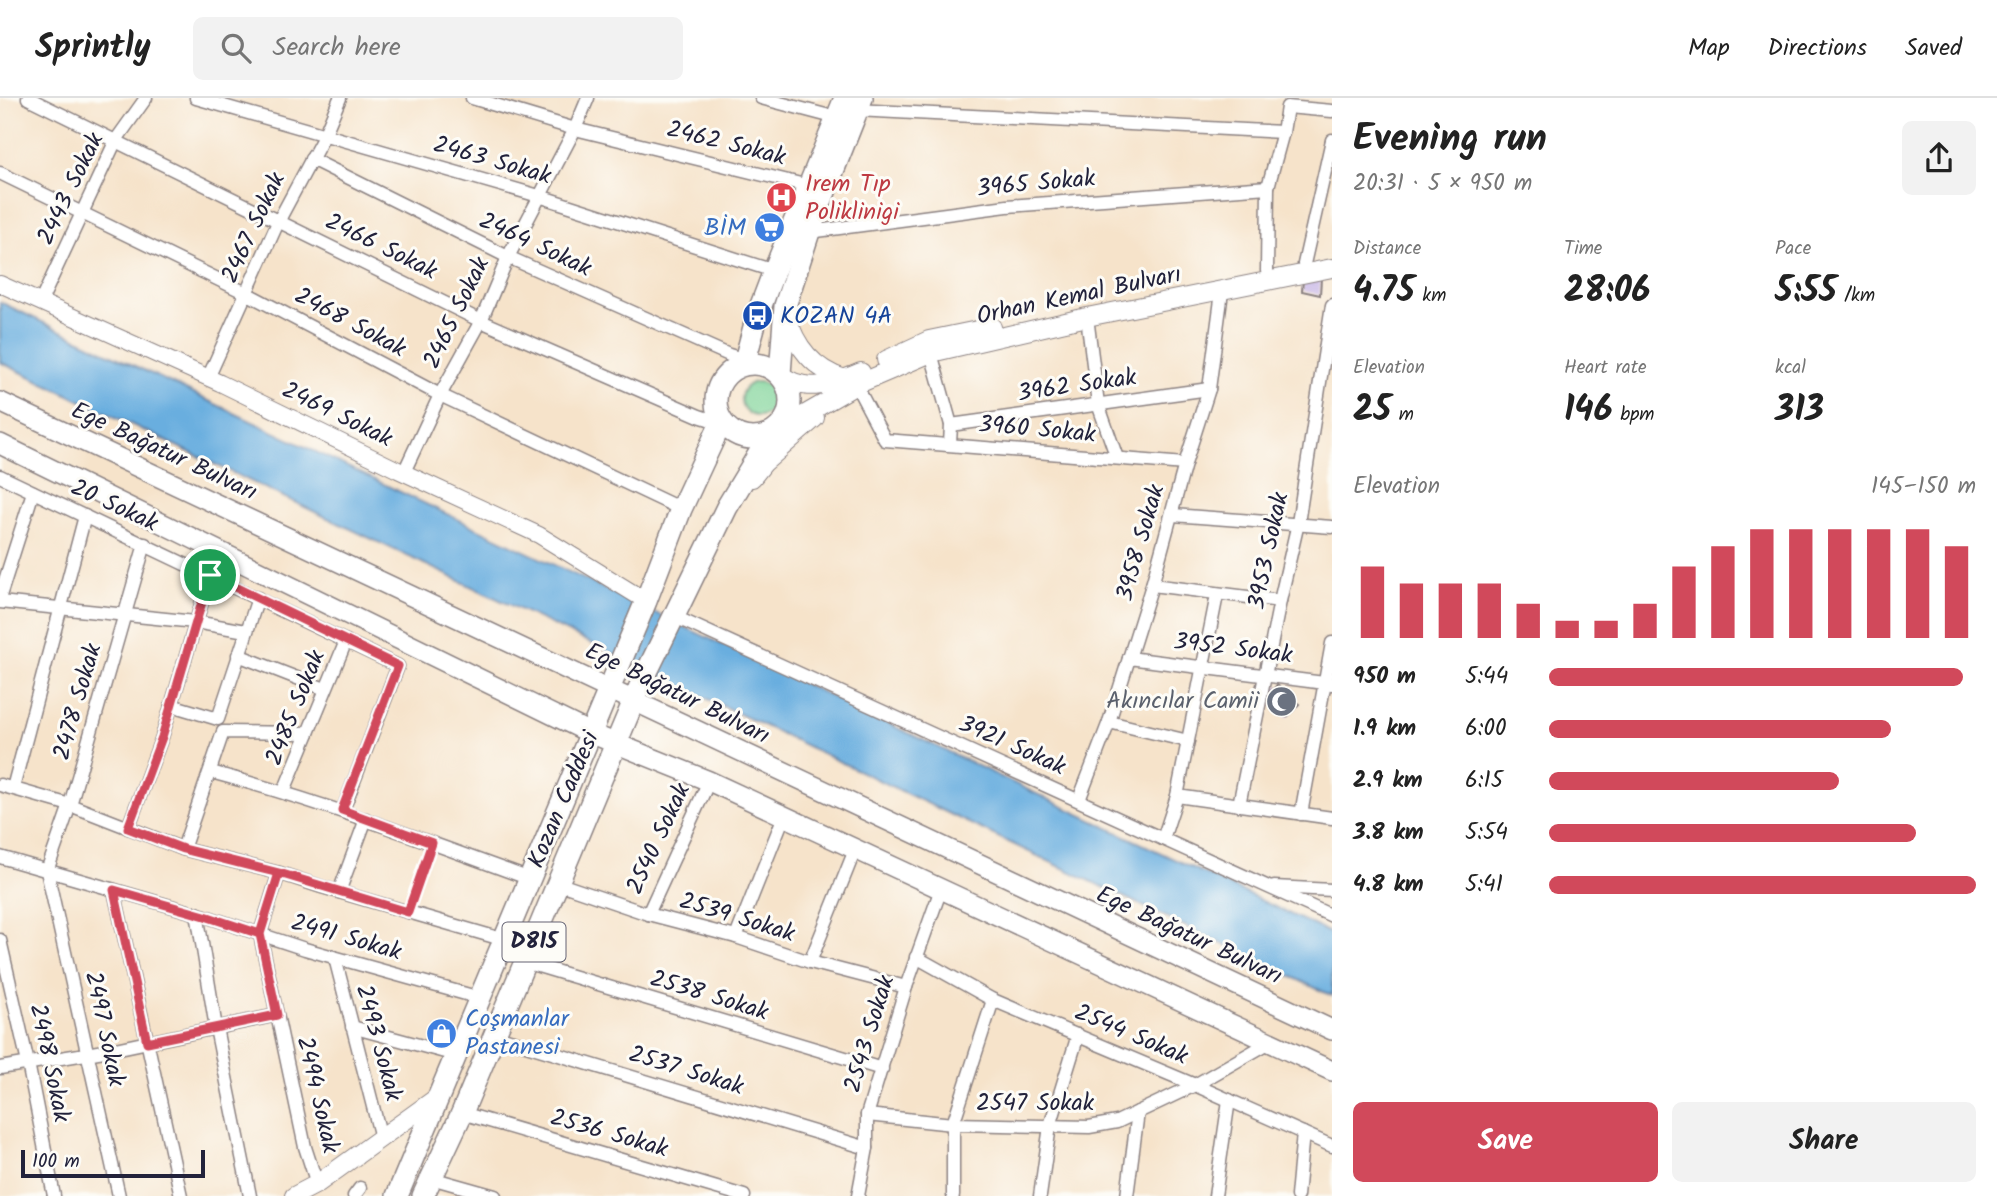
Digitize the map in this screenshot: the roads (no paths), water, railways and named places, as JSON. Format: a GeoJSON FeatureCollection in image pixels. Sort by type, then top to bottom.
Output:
{"type":"FeatureCollection","features":[{"type":"Feature","properties":{"kind":"highway"},"geometry":{"type":"LineString","coordinates":[[745,362],[757,316],[774,271],[809,186],[850,106]]}},
{"type":"Feature","properties":{"kind":"highway","name":"D815"},"geometry":{"type":"LineString","coordinates":[[771,434],[782,424],[788,413],[790,398],[787,385],[780,374],[785,306],[850,106]]}},
{"type":"Feature","properties":{"kind":"highway"},"geometry":{"type":"LineString","coordinates":[[771,434],[761,438],[749,438],[727,430],[716,412],[716,391],[726,375],[745,362],[756,363],[780,374]]}},
{"type":"Feature","properties":{"kind":"highway","name":"Kozan Caddesi"},"geometry":{"type":"LineString","coordinates":[[397,1196],[646,601],[681,509],[721,423]]}},
{"type":"Feature","properties":{"kind":"highway","name":"Kozan Caddesi"},"geometry":{"type":"LineString","coordinates":[[427,1187],[461,1114],[637,694],[727,508],[771,434]]}},
{"type":"Feature","properties":{"kind":"highway"},"geometry":{"type":"LineString","coordinates":[[436,1104],[439,1120],[461,1114]]}},
{"type":"Feature","properties":{"kind":"main road","name":"Orhan Kemal Bulvarı"},"geometry":{"type":"LineString","coordinates":[[848,386],[929,340],[1332,259]]}},
{"type":"Feature","properties":{"kind":"main road","name":"Orhan Kemal Bulvarı"},"geometry":{"type":"LineString","coordinates":[[848,386],[931,353],[1087,317],[1332,268]]}},
{"type":"Feature","properties":{"kind":"main road"},"geometry":{"type":"LineString","coordinates":[[785,306],[792,333],[804,353],[848,386]]}},
{"type":"Feature","properties":{"kind":"main road"},"geometry":{"type":"LineString","coordinates":[[780,374],[791,383],[848,386]]}},
{"type":"Feature","properties":{"kind":"main road"},"geometry":{"type":"LineString","coordinates":[[771,434],[848,386]]}},
{"type":"Feature","properties":{"kind":"main road"},"geometry":{"type":"LineString","coordinates":[[727,508],[764,463],[848,386]]}},
{"type":"Feature","properties":{"kind":"main road","name":"Ege Bağatur Bulvarı"},"geometry":{"type":"LineString","coordinates":[[0,402],[612,679],[637,694],[1332,1030]]}},
{"type":"Feature","properties":{"kind":"main road"},"geometry":{"type":"LineString","coordinates":[[0,444],[590,733],[709,781],[1332,1071]]}},
{"type":"Feature","properties":{"kind":"main road"},"geometry":{"type":"LineString","coordinates":[[309,1191],[381,1138],[436,1104]]}},
{"type":"Feature","properties":{"kind":"street","name":"2466 Sokak"},"geometry":{"type":"LineString","coordinates":[[28,98],[481,321],[699,416],[721,423]]}},
{"type":"Feature","properties":{"kind":"street","name":"2443 Sokak"},"geometry":{"type":"LineString","coordinates":[[41,301],[116,140],[146,98]]}},
{"type":"Feature","properties":{"kind":"street","name":"2463 Sokak"},"geometry":{"type":"LineString","coordinates":[[196,98],[539,196],[774,271]]}},
{"type":"Feature","properties":{"kind":"street","name":"2467 Sokak"},"geometry":{"type":"LineString","coordinates":[[208,378],[279,220],[324,136],[340,98]]}},
{"type":"Feature","properties":{"kind":"street","name":"2462 Sokak"},"geometry":{"type":"LineString","coordinates":[[472,98],[575,129],[809,186]]}},
{"type":"Feature","properties":{"kind":"street","name":"2465 Sokak"},"geometry":{"type":"LineString","coordinates":[[404,472],[440,395],[481,321],[508,257],[575,129],[588,98]]}},
{"type":"Feature","properties":{"kind":"street"},"geometry":{"type":"LineString","coordinates":[[761,98],[850,106],[1283,132]]}},
{"type":"Feature","properties":{"kind":"street"},"geometry":{"type":"LineString","coordinates":[[1267,271],[1268,187],[1287,107],[1332,111]]}},
{"type":"Feature","properties":{"kind":"street"},"geometry":{"type":"LineString","coordinates":[[1304,264],[1332,140]]}},
{"type":"Feature","properties":{"kind":"street","name":"2464 Sokak"},"geometry":{"type":"LineString","coordinates":[[311,159],[508,257],[745,362]]}},
{"type":"Feature","properties":{"kind":"street","name":"2468 Sokak"},"geometry":{"type":"LineString","coordinates":[[0,173],[246,293],[440,395],[681,509]]}},
{"type":"Feature","properties":{"kind":"street","name":"3965 Sokak"},"geometry":{"type":"LineString","coordinates":[[809,232],[1007,206],[1268,187]]}},
{"type":"Feature","properties":{"kind":"street","name":"2469 Sokak"},"geometry":{"type":"LineString","coordinates":[[0,284],[208,378],[539,535],[646,601]]}},
{"type":"Feature","properties":{"kind":"street","name":"3958 Sokak"},"geometry":{"type":"LineString","coordinates":[[1079,800],[1109,722],[1209,389],[1222,292]]}},
{"type":"Feature","properties":{"kind":"street","name":"3953 Sokak"},"geometry":{"type":"LineString","coordinates":[[1239,805],[1298,523],[1332,305]]}},
{"type":"Feature","properties":{"kind":"street"},"geometry":{"type":"LineString","coordinates":[[1087,317],[1098,404],[1117,458]]}},
{"type":"Feature","properties":{"kind":"street"},"geometry":{"type":"LineString","coordinates":[[931,353],[951,425],[950,444]]}},
{"type":"Feature","properties":{"kind":"street","name":"3960 Sokak"},"geometry":{"type":"LineString","coordinates":[[848,386],[885,440],[1185,464]]}},
{"type":"Feature","properties":{"kind":"street","name":"3962 Sokak"},"geometry":{"type":"LineString","coordinates":[[951,425],[1209,389]]}},
{"type":"Feature","properties":{"kind":"street","name":"20 Sokak"},"geometry":{"type":"LineString","coordinates":[[0,476],[398,666],[342,810]]}},
{"type":"Feature","properties":{"kind":"street"},"geometry":{"type":"LineString","coordinates":[[0,596],[6,550],[33,492]]}},
{"type":"Feature","properties":{"kind":"street"},"geometry":{"type":"LineString","coordinates":[[1173,515],[1332,527]]}},
{"type":"Feature","properties":{"kind":"street"},"geometry":{"type":"LineString","coordinates":[[85,516],[61,607],[6,786],[70,805],[183,849],[279,873],[505,940]]}},
{"type":"Feature","properties":{"kind":"street","name":"2478 Sokak"},"geometry":{"type":"LineString","coordinates":[[47,871],[70,805],[145,544]]}},
{"type":"Feature","properties":{"kind":"street"},"geometry":{"type":"LineString","coordinates":[[128,828],[162,737],[210,575]]}},
{"type":"Feature","properties":{"kind":"street"},"geometry":{"type":"LineString","coordinates":[[1152,585],[1280,601]]}},
{"type":"Feature","properties":{"kind":"street"},"geometry":{"type":"LineString","coordinates":[[1163,839],[1177,796],[1217,595]]}},
{"type":"Feature","properties":{"kind":"street"},"geometry":{"type":"LineString","coordinates":[[183,849],[211,772],[238,655],[258,598]]}},
{"type":"Feature","properties":{"kind":"street"},"geometry":{"type":"LineString","coordinates":[[0,602],[195,622],[246,631]]}},
{"type":"Feature","properties":{"kind":"street","name":"3921 Sokak"},"geometry":{"type":"LineString","coordinates":[[673,616],[1332,916]]}},
{"type":"Feature","properties":{"kind":"street","name":"2485 Sokak"},"geometry":{"type":"LineString","coordinates":[[284,791],[346,641]]}},
{"type":"Feature","properties":{"kind":"street"},"geometry":{"type":"LineString","coordinates":[[1301,814],[1328,683],[1332,643]]}},
{"type":"Feature","properties":{"kind":"street"},"geometry":{"type":"LineString","coordinates":[[238,655],[325,689]]}},
{"type":"Feature","properties":{"kind":"street","name":"3952 Sokak"},"geometry":{"type":"LineString","coordinates":[[1129,658],[1328,683]]}},
{"type":"Feature","properties":{"kind":"street"},"geometry":{"type":"LineString","coordinates":[[171,705],[221,725],[307,733]]}},
{"type":"Feature","properties":{"kind":"street"},"geometry":{"type":"LineString","coordinates":[[1109,722],[1188,741]]}},
{"type":"Feature","properties":{"kind":"street"},"geometry":{"type":"LineString","coordinates":[[211,772],[342,810],[530,879]]}},
{"type":"Feature","properties":{"kind":"street","name":"2540 Sokak"},"geometry":{"type":"LineString","coordinates":[[648,914],[709,781]]}},
{"type":"Feature","properties":{"kind":"street"},"geometry":{"type":"LineString","coordinates":[[1177,796],[1332,818]]}},
{"type":"Feature","properties":{"kind":"street"},"geometry":{"type":"LineString","coordinates":[[736,937],[784,816]]}},
{"type":"Feature","properties":{"kind":"street"},"geometry":{"type":"LineString","coordinates":[[340,892],[366,819]]}},
{"type":"Feature","properties":{"kind":"street"},"geometry":{"type":"LineString","coordinates":[[810,962],[855,850]]}},
{"type":"Feature","properties":{"kind":"street","name":"2491 Sokak"},"geometry":{"type":"LineString","coordinates":[[0,857],[197,913],[335,958],[480,998]]}},
{"type":"Feature","properties":{"kind":"street","name":"2497 Sokak"},"geometry":{"type":"LineString","coordinates":[[47,871],[119,1196]]}},
{"type":"Feature","properties":{"kind":"street"},"geometry":{"type":"LineString","coordinates":[[260,934],[279,873]]}},
{"type":"Feature","properties":{"kind":"street","name":"2539 Sokak"},"geometry":{"type":"LineString","coordinates":[[557,883],[648,914],[906,987]]}},
{"type":"Feature","properties":{"kind":"street"},"geometry":{"type":"LineString","coordinates":[[1267,886],[1332,890]]}},
{"type":"Feature","properties":{"kind":"street","name":"2543 Sokak"},"geometry":{"type":"LineString","coordinates":[[858,1196],[867,1148],[867,1115],[906,987],[941,889]]}},
{"type":"Feature","properties":{"kind":"street"},"geometry":{"type":"LineString","coordinates":[[114,890],[181,1196]]}},
{"type":"Feature","properties":{"kind":"street"},"geometry":{"type":"LineString","coordinates":[[197,913],[216,1028],[250,1196]]}},
{"type":"Feature","properties":{"kind":"street","name":"2494 Sokak"},"geometry":{"type":"LineString","coordinates":[[260,934],[305,1147],[309,1191]]}},
{"type":"Feature","properties":{"kind":"street","name":"2498 Sokak"},"geometry":{"type":"LineString","coordinates":[[0,940],[54,1196]]}},
{"type":"Feature","properties":{"kind":"street","name":"2544 Sokak"},"geometry":{"type":"LineString","coordinates":[[916,957],[993,1000],[1332,1146]]}},
{"type":"Feature","properties":{"kind":"street","name":"2493 Sokak"},"geometry":{"type":"LineString","coordinates":[[335,958],[381,1138]]}},
{"type":"Feature","properties":{"kind":"street","name":"2538 Sokak"},"geometry":{"type":"LineString","coordinates":[[525,962],[882,1069]]}},
{"type":"Feature","properties":{"kind":"street"},"geometry":{"type":"LineString","coordinates":[[953,1196],[953,1124],[993,1000]]}},
{"type":"Feature","properties":{"kind":"street"},"geometry":{"type":"LineString","coordinates":[[0,1068],[88,1054],[277,1015]]}},
{"type":"Feature","properties":{"kind":"street"},"geometry":{"type":"LineString","coordinates":[[352,1027],[456,1055]]}},
{"type":"Feature","properties":{"kind":"street","name":"2537 Sokak"},"geometry":{"type":"LineString","coordinates":[[493,1035],[867,1148]]}},
{"type":"Feature","properties":{"kind":"street"},"geometry":{"type":"LineString","coordinates":[[1040,1196],[1050,1126],[1077,1035]]}},
{"type":"Feature","properties":{"kind":"street","name":"2547 Sokak"},"geometry":{"type":"LineString","coordinates":[[867,1115],[953,1124],[1089,1127],[1117,1122],[1195,1085],[1270,1042]]}},
{"type":"Feature","properties":{"kind":"street"},"geometry":{"type":"LineString","coordinates":[[1215,1196],[1229,1100]]}},
{"type":"Feature","properties":{"kind":"street"},"geometry":{"type":"LineString","coordinates":[[1128,1196],[1138,1112]]}},
{"type":"Feature","properties":{"kind":"street","name":"2536 Sokak"},"geometry":{"type":"LineString","coordinates":[[461,1114],[744,1196]]}},
{"type":"Feature","properties":{"kind":"street"},"geometry":{"type":"LineString","coordinates":[[1297,1196],[1304,1133]]}},
{"type":"Feature","properties":{"kind":"street"},"geometry":{"type":"LineString","coordinates":[[427,1187],[495,1196]]}},
{"type":"Feature","properties":{"kind":"lane"},"geometry":{"type":"LineString","coordinates":[[408,912],[432,843]]}},
{"type":"Feature","properties":{"kind":"water"},"geometry":{"type":"Polygon","coordinates":[[[0,302],[1332,934],[1332,996],[0,362],[0,302]]]}},
{"type":"Feature","properties":{"kind":"place","name":"Irem Tıp Poliklinigi"},"geometry":{"type":"Point","coordinates":[782,198]}},
{"type":"Feature","properties":{"kind":"place","name":"BİM"},"geometry":{"type":"Point","coordinates":[769,228]}},
{"type":"Feature","properties":{"kind":"place","name":"KOZAN 4A"},"geometry":{"type":"Point","coordinates":[757,316]}},
{"type":"Feature","properties":{"kind":"place","name":"Akıncılar Camii"},"geometry":{"type":"Point","coordinates":[1282,701]}},
{"type":"Feature","properties":{"kind":"place","name":"Coşmanlar Pastanesi"},"geometry":{"type":"Point","coordinates":[442,1033]}}]}
